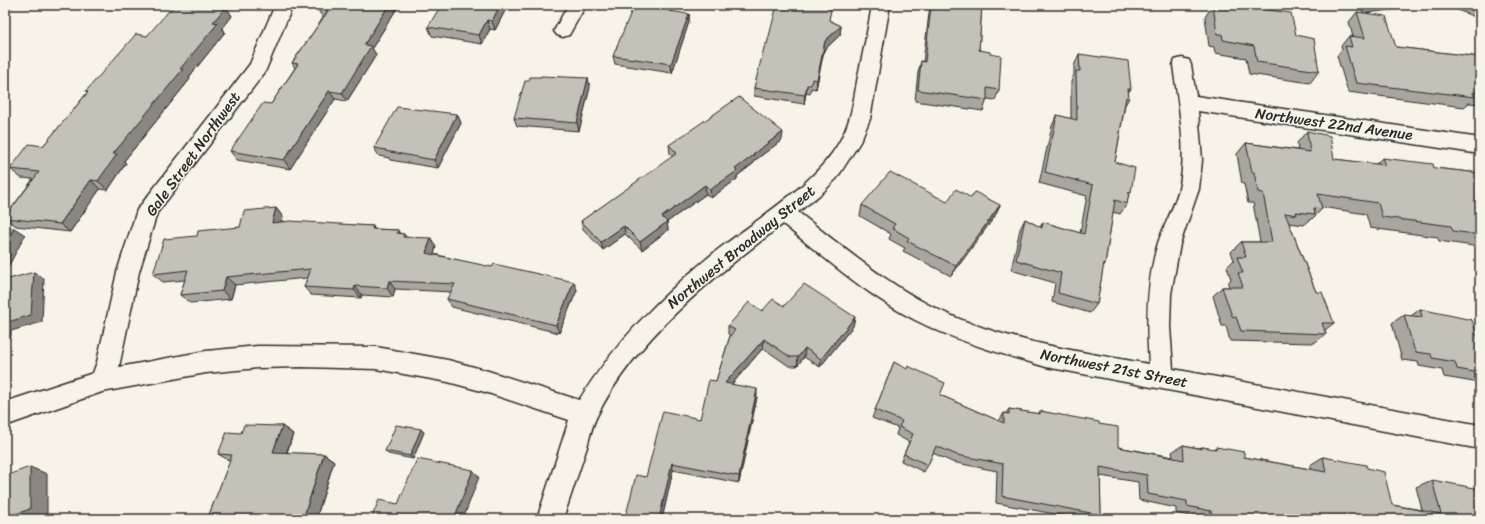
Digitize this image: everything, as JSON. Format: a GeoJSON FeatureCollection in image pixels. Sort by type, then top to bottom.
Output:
{"type":"FeatureCollection","features":[{"type":"Feature","properties":{"kind":"street","name":"Gale Street Northwest"},"geometry":{"type":"LineString","coordinates":[[102,381],[109,362],[128,272],[148,210],[258,67],[284,5]]}},
{"type":"Feature","properties":{"kind":"street"},"geometry":{"type":"LineString","coordinates":[[564,31],[577,5]]}},
{"type":"Feature","properties":{"kind":"street","name":"Northwest Broadway Street"},"geometry":{"type":"LineString","coordinates":[[550,519],[584,414],[605,380],[642,332],[669,303],[783,212],[830,172],[850,142],[860,119],[881,5]]}},
{"type":"Feature","properties":{"kind":"street"},"geometry":{"type":"LineString","coordinates":[[1162,377],[1157,317],[1161,280],[1169,245],[1189,190],[1191,165],[1187,102],[1182,65]]}},
{"type":"Feature","properties":{"kind":"street","name":"Northwest 22nd Avenue"},"geometry":{"type":"LineString","coordinates":[[1187,102],[1480,146]]}},
{"type":"Feature","properties":{"kind":"street","name":"Northwest 21st Street"},"geometry":{"type":"LineString","coordinates":[[783,212],[873,282],[923,313],[987,340],[1046,356],[1480,437]]}},
{"type":"Feature","properties":{"kind":"street"},"geometry":{"type":"LineString","coordinates":[[5,414],[102,381],[206,362],[258,357],[376,358],[448,371],[484,381],[584,414]]}},
{"type":"Feature","properties":{"kind":"building"},"geometry":{"type":"Polygon","coordinates":[[[174,5],[216,5],[226,7],[213,22],[218,23],[180,69],[183,69],[113,154],[117,154],[98,181],[91,180],[60,224],[5,218],[39,172],[10,169],[29,144],[43,146],[88,92],[86,91],[136,34],[147,36],[174,5]]]}},
{"type":"Feature","properties":{"kind":"building"},"geometry":{"type":"Polygon","coordinates":[[[321,5],[389,5],[364,45],[371,46],[342,93],[329,91],[284,160],[230,151],[263,103],[271,104],[298,64],[292,63],[328,11],[318,10],[321,5]]]}},
{"type":"Feature","properties":{"kind":"building"},"geometry":{"type":"Polygon","coordinates":[[[441,5],[500,5],[492,21],[487,20],[479,35],[428,27],[441,5]]]}},
{"type":"Feature","properties":{"kind":"building"},"geometry":{"type":"Polygon","coordinates":[[[634,5],[671,5],[669,11],[689,14],[671,64],[613,56],[634,5]]]}},
{"type":"Feature","properties":{"kind":"building"},"geometry":{"type":"Polygon","coordinates":[[[777,5],[832,5],[829,20],[841,26],[825,41],[817,80],[812,79],[811,85],[807,85],[805,95],[754,88],[777,5]]]}},
{"type":"Feature","properties":{"kind":"building"},"geometry":{"type":"Polygon","coordinates":[[[931,5],[982,5],[979,50],[1001,56],[999,90],[987,88],[987,100],[918,90],[921,61],[925,62],[931,5]]]}},
{"type":"Feature","properties":{"kind":"building"},"geometry":{"type":"Polygon","coordinates":[[[1213,5],[1224,7],[1224,5],[1231,5],[1291,13],[1296,35],[1314,39],[1319,71],[1257,62],[1254,46],[1223,40],[1222,34],[1217,34],[1213,5]]]}},
{"type":"Feature","properties":{"kind":"building"},"geometry":{"type":"Polygon","coordinates":[[[1357,12],[1386,16],[1396,47],[1480,57],[1480,93],[1472,92],[1475,97],[1356,83],[1345,46],[1352,47],[1349,36],[1365,38],[1357,12]]]}},
{"type":"Feature","properties":{"kind":"building"},"geometry":{"type":"Polygon","coordinates":[[[1079,54],[1128,61],[1131,89],[1128,89],[1129,98],[1126,97],[1115,162],[1135,168],[1131,192],[1129,192],[1127,204],[1115,200],[1097,304],[1058,293],[1061,273],[1016,260],[1025,219],[1042,228],[1043,222],[1084,234],[1093,185],[1045,172],[1057,115],[1077,120],[1076,71],[1080,71],[1079,54]]]}},
{"type":"Feature","properties":{"kind":"building"},"geometry":{"type":"Polygon","coordinates":[[[530,77],[588,78],[577,123],[514,118],[525,81],[529,81],[530,77]]]}},
{"type":"Feature","properties":{"kind":"building"},"geometry":{"type":"Polygon","coordinates":[[[739,97],[783,132],[735,169],[737,171],[710,190],[705,185],[662,217],[667,222],[640,242],[624,226],[601,242],[581,221],[677,153],[669,145],[739,97]]]}},
{"type":"Feature","properties":{"kind":"building"},"geometry":{"type":"Polygon","coordinates":[[[397,107],[457,114],[434,160],[374,148],[397,107]]]}},
{"type":"Feature","properties":{"kind":"building"},"geometry":{"type":"Polygon","coordinates":[[[1307,131],[1330,136],[1334,159],[1385,165],[1382,158],[1433,164],[1434,168],[1480,173],[1480,235],[1453,231],[1451,226],[1382,217],[1378,203],[1318,194],[1322,209],[1314,208],[1315,214],[1296,212],[1297,215],[1285,213],[1316,292],[1322,292],[1334,323],[1322,323],[1326,334],[1241,331],[1236,317],[1232,316],[1222,287],[1243,287],[1238,273],[1243,273],[1237,257],[1246,257],[1241,242],[1272,242],[1263,193],[1258,192],[1246,143],[1310,152],[1307,131]]]}},
{"type":"Feature","properties":{"kind":"building"},"geometry":{"type":"Polygon","coordinates":[[[890,172],[947,202],[956,189],[971,198],[975,192],[1000,205],[956,266],[907,241],[909,238],[892,228],[895,224],[862,205],[890,172]]]}},
{"type":"Feature","properties":{"kind":"building"},"geometry":{"type":"Polygon","coordinates":[[[276,208],[272,223],[290,221],[373,226],[372,229],[398,230],[397,233],[404,234],[403,237],[431,238],[426,253],[492,267],[494,264],[574,282],[556,325],[447,299],[455,284],[389,281],[387,288],[355,286],[354,290],[304,287],[311,269],[226,277],[222,291],[180,295],[188,270],[153,274],[164,239],[197,236],[198,231],[240,227],[244,211],[276,208]]]}},
{"type":"Feature","properties":{"kind":"building"},"geometry":{"type":"Polygon","coordinates":[[[5,228],[14,228],[5,246],[5,228]]]}},
{"type":"Feature","properties":{"kind":"building"},"geometry":{"type":"Polygon","coordinates":[[[34,272],[31,315],[5,323],[5,280],[34,272]]]}},
{"type":"Feature","properties":{"kind":"building"},"geometry":{"type":"Polygon","coordinates":[[[804,284],[855,317],[821,359],[805,348],[798,357],[790,357],[764,339],[725,383],[757,389],[739,476],[672,463],[659,519],[629,519],[630,515],[626,515],[636,475],[646,477],[663,411],[700,419],[709,380],[716,381],[730,336],[735,330],[728,326],[749,302],[762,311],[773,299],[784,306],[804,284]]]}},
{"type":"Feature","properties":{"kind":"building"},"geometry":{"type":"Polygon","coordinates":[[[1420,309],[1472,320],[1478,339],[1480,339],[1480,373],[1457,369],[1455,362],[1432,358],[1431,354],[1415,352],[1404,315],[1422,317],[1420,309]]]}},
{"type":"Feature","properties":{"kind":"building"},"geometry":{"type":"Polygon","coordinates":[[[894,362],[907,369],[908,366],[945,383],[940,395],[1004,423],[1004,413],[1009,414],[1009,409],[1040,414],[1040,411],[1118,427],[1118,447],[1184,460],[1183,445],[1202,449],[1202,447],[1216,449],[1216,447],[1244,452],[1244,457],[1326,472],[1323,457],[1366,465],[1367,468],[1384,472],[1392,505],[1441,514],[1432,480],[1480,489],[1480,519],[1212,519],[1211,511],[1187,506],[1187,501],[1148,494],[1147,475],[1100,467],[1101,515],[1002,496],[1003,464],[957,455],[936,446],[928,465],[904,454],[913,434],[899,427],[902,421],[875,410],[894,362]]]}},
{"type":"Feature","properties":{"kind":"building"},"geometry":{"type":"Polygon","coordinates":[[[244,425],[282,426],[273,452],[324,454],[303,519],[256,519],[256,517],[209,515],[232,455],[218,454],[227,432],[241,433],[244,425]]]}},
{"type":"Feature","properties":{"kind":"building"},"geometry":{"type":"Polygon","coordinates":[[[396,425],[421,429],[410,456],[385,451],[396,425]]]}},
{"type":"Feature","properties":{"kind":"building"},"geometry":{"type":"Polygon","coordinates":[[[417,459],[473,470],[454,519],[371,519],[379,500],[398,504],[417,459]]]}},
{"type":"Feature","properties":{"kind":"building"},"geometry":{"type":"Polygon","coordinates":[[[30,467],[30,509],[5,518],[5,476],[30,467]]]}}]}
